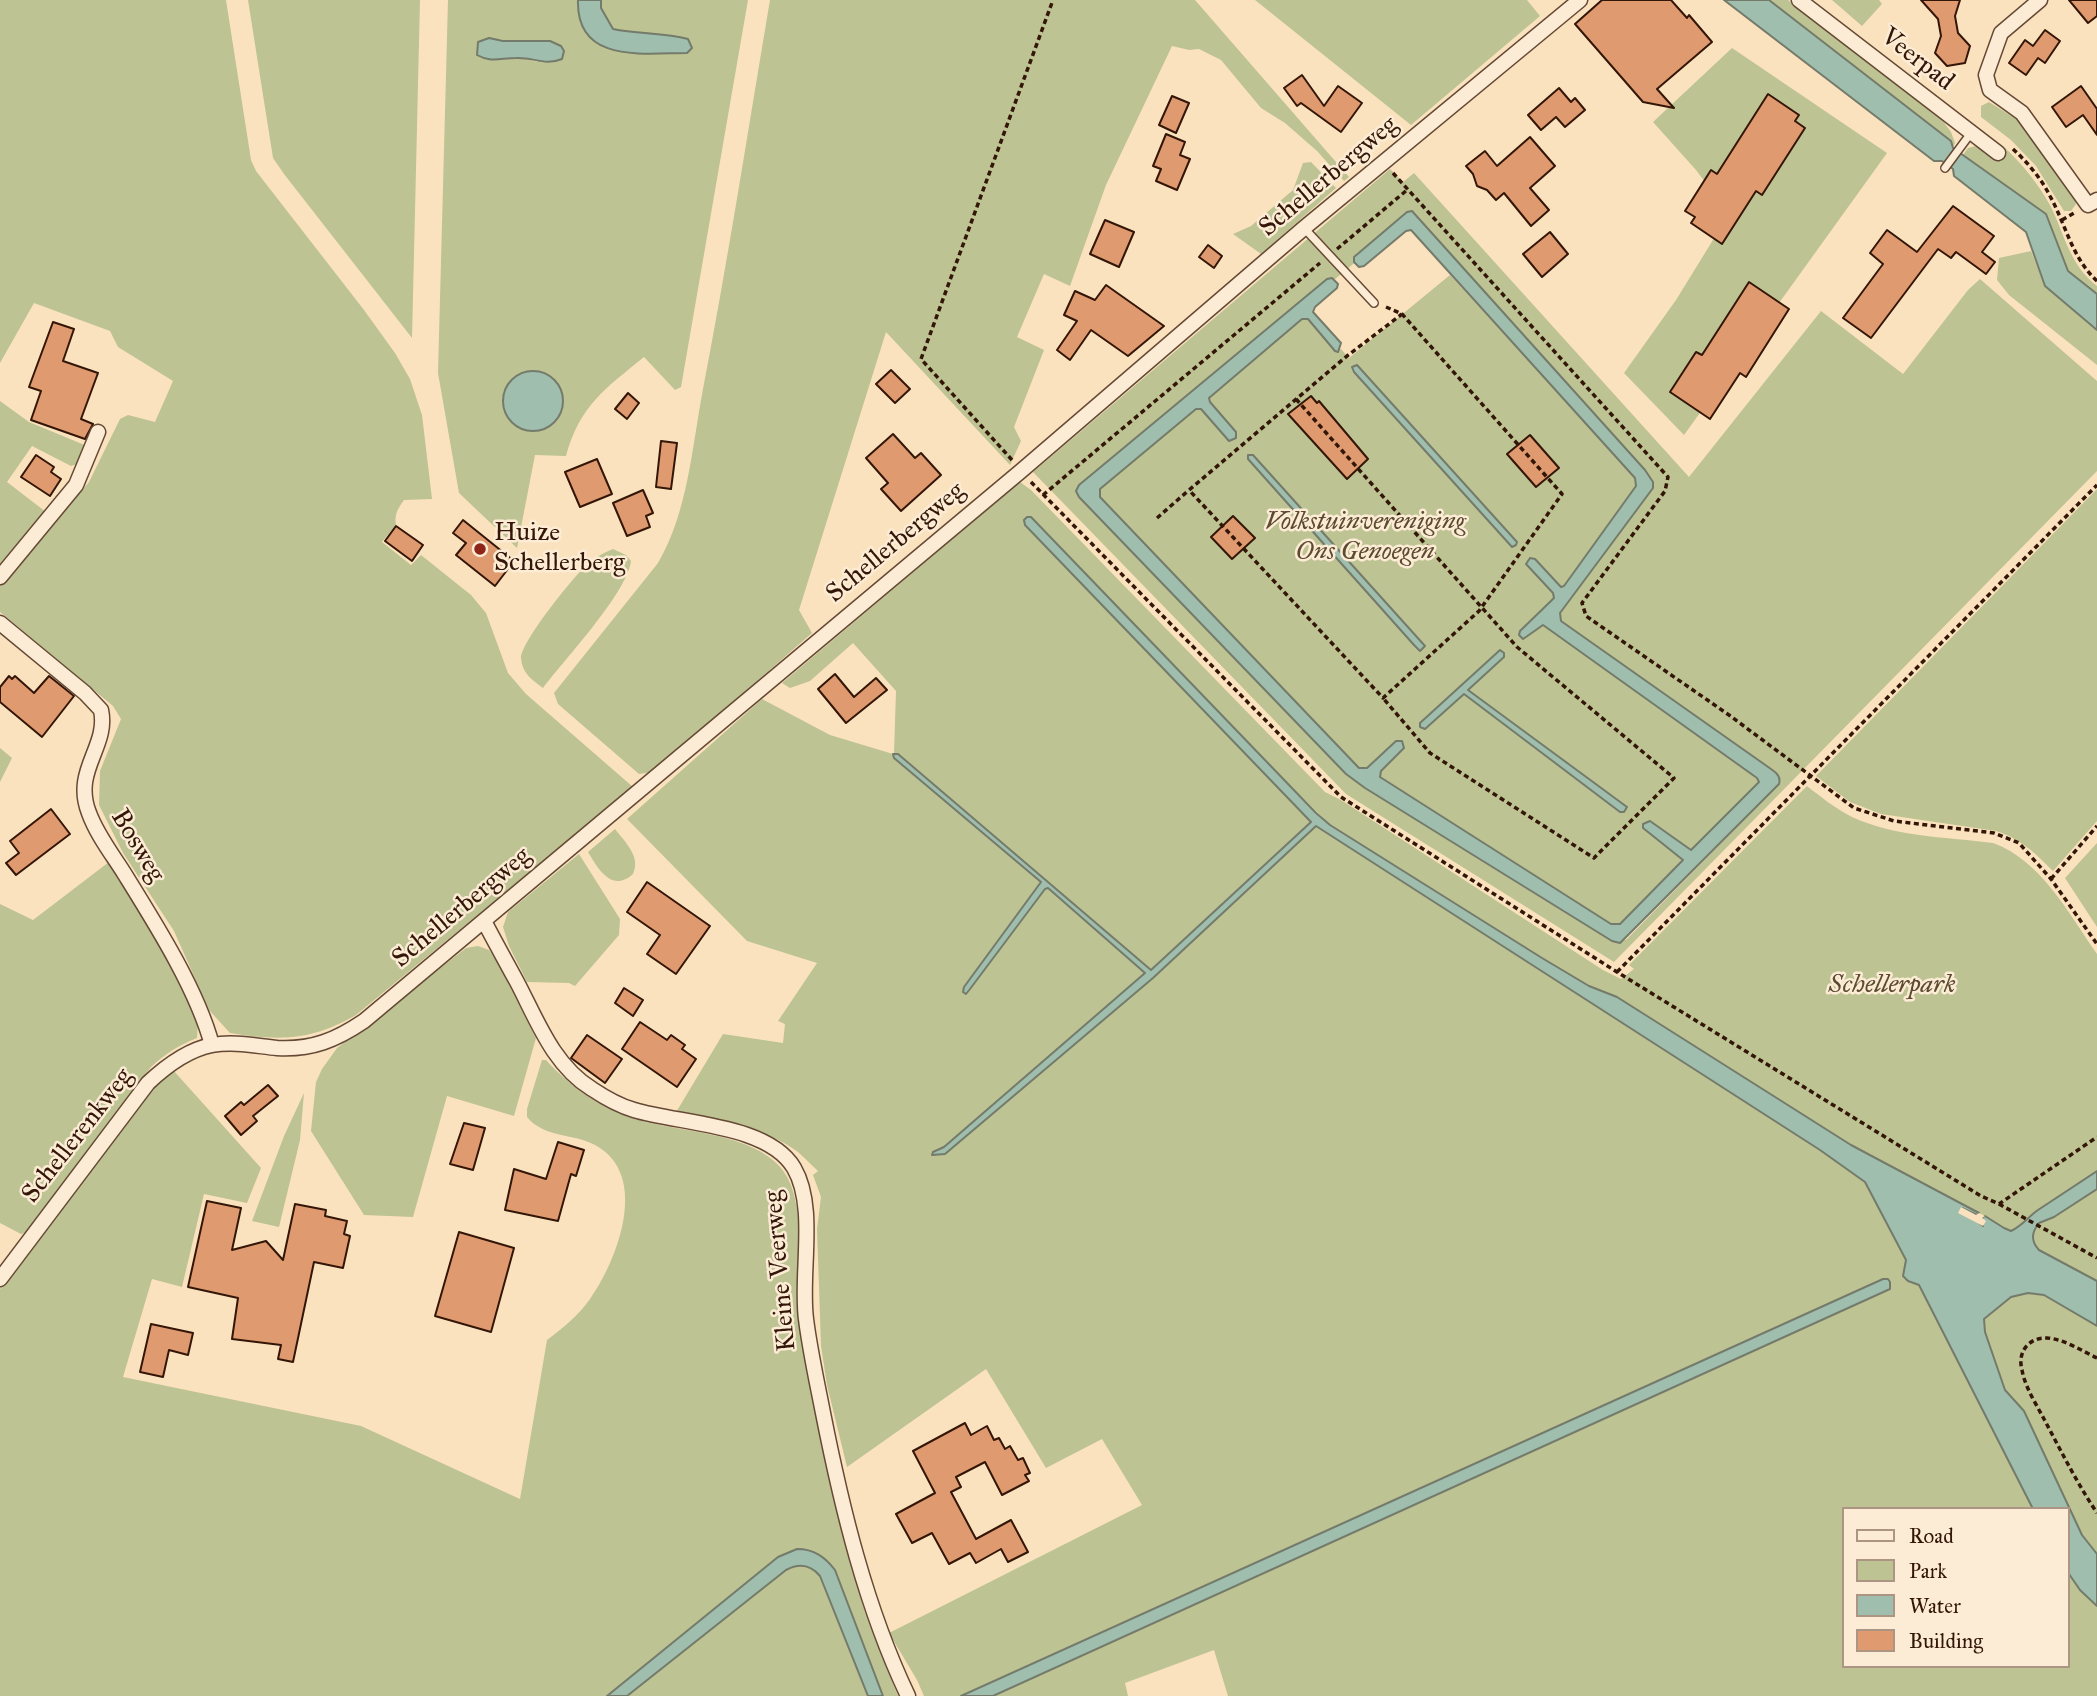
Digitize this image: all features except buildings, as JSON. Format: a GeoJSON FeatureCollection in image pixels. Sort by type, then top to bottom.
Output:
{"type":"FeatureCollection","features":[{"type":"Feature","properties":{"kind":"street","name":"Schellerbergweg"},"geometry":{"type":"LineString","coordinates":[[212,1045],[300,1048],[338,1038],[372,1015],[1021,471],[1304,228],[1580,0]]}},
{"type":"Feature","properties":{"kind":"street","name":"Veerpad"},"geometry":{"type":"LineString","coordinates":[[1799,0],[1967,139],[2004,150]]}},
{"type":"Feature","properties":{"kind":"street"},"geometry":{"type":"LineString","coordinates":[[2040,0],[2001,33],[1986,75],[1990,90],[2022,113],[2088,205],[2097,200]]}},
{"type":"Feature","properties":{"kind":"street"},"geometry":{"type":"LineString","coordinates":[[0,577],[76,485],[97,432]]}},
{"type":"Feature","properties":{"kind":"street","name":"Bosweg"},"geometry":{"type":"LineString","coordinates":[[0,623],[102,710],[101,732],[84,779],[88,812],[167,945],[204,1021],[212,1045]]}},
{"type":"Feature","properties":{"kind":"street","name":"Kleine Veerweg"},"geometry":{"type":"LineString","coordinates":[[484,921],[545,1039],[566,1066],[590,1088],[633,1110],[740,1134],[770,1144],[787,1157],[796,1171],[805,1193],[806,1317],[834,1465],[863,1576],[895,1668],[908,1696]]}},
{"type":"Feature","properties":{"kind":"street","name":"Schellerenkweg"},"geometry":{"type":"LineString","coordinates":[[0,1279],[148,1083],[172,1063],[197,1049],[212,1045]]}},
{"type":"Feature","properties":{"kind":"lane"},"geometry":{"type":"LineString","coordinates":[[1945,168],[1967,139]]}},
{"type":"Feature","properties":{"kind":"lane"},"geometry":{"type":"LineString","coordinates":[[1304,228],[1374,303]]}},
{"type":"Feature","properties":{"kind":"path"},"geometry":{"type":"LineString","coordinates":[[1053,0],[922,359],[1043,495],[1341,797],[1617,972],[1981,1196],[2097,1258]]}},
{"type":"Feature","properties":{"kind":"path"},"geometry":{"type":"LineString","coordinates":[[2004,150],[2025,160],[2049,194],[2080,262],[2097,281]]}},
{"type":"Feature","properties":{"kind":"path"},"geometry":{"type":"LineString","coordinates":[[1384,163],[1668,477],[1665,491],[1581,603],[1586,616],[1729,715],[1854,808],[1894,821],[1994,834],[2019,843],[2051,879],[2097,944]]}},
{"type":"Feature","properties":{"kind":"path"},"geometry":{"type":"LineString","coordinates":[[1043,495],[1408,190]]}},
{"type":"Feature","properties":{"kind":"path"},"geometry":{"type":"LineString","coordinates":[[1374,303],[1402,314],[1562,494],[1481,608],[1383,698]]}},
{"type":"Feature","properties":{"kind":"path"},"geometry":{"type":"LineString","coordinates":[[1157,518],[1347,356],[1402,314]]}},
{"type":"Feature","properties":{"kind":"path"},"geometry":{"type":"LineString","coordinates":[[1189,490],[1383,698],[1430,753],[1594,858],[1674,778],[1517,647],[1296,399]]}},
{"type":"Feature","properties":{"kind":"path"},"geometry":{"type":"LineString","coordinates":[[1617,972],[2097,485]]}},
{"type":"Feature","properties":{"kind":"path"},"geometry":{"type":"LineString","coordinates":[[2051,879],[2097,826]]}},
{"type":"Feature","properties":{"kind":"path"},"geometry":{"type":"LineString","coordinates":[[1999,1204],[2097,1137]]}},
{"type":"Feature","properties":{"kind":"path"},"geometry":{"type":"LineString","coordinates":[[2097,1358],[2063,1342],[2049,1338],[2037,1339],[2028,1344],[2021,1360],[2021,1369],[2070,1469],[2097,1513]]}},
{"type":"Feature","properties":{"kind":"green space"},"geometry":{"type":"Polygon","coordinates":[[[0,0],[226,0],[251,160],[256,171],[395,353],[410,379],[422,415],[432,499],[404,500],[397,512],[396,525],[382,542],[411,565],[421,555],[471,595],[486,613],[508,673],[526,694],[633,787],[356,1015],[324,1030],[280,1038],[230,1033],[209,1010],[174,931],[123,853],[99,805],[100,771],[121,719],[113,706],[0,612],[0,583],[89,482],[120,419],[128,415],[155,422],[173,381],[118,347],[110,331],[34,303],[0,363],[0,0]]]}},
{"type":"Feature","properties":{"kind":"green space"},"geometry":{"type":"Polygon","coordinates":[[[248,0],[420,0],[412,338],[273,158],[248,0]]]}},
{"type":"Feature","properties":{"kind":"green space"},"geometry":{"type":"Polygon","coordinates":[[[448,0],[578,0],[584,30],[688,39],[613,29],[601,8],[601,0],[748,0],[681,387],[675,390],[644,357],[596,399],[579,424],[566,456],[535,455],[517,548],[459,493],[438,373],[448,0]],[[489,38],[501,60],[518,57],[538,62],[518,42],[489,38]],[[532,371],[511,381],[504,390],[503,401],[506,412],[513,421],[522,428],[534,430],[546,428],[558,418],[548,375],[532,371]]]}},
{"type":"Feature","properties":{"kind":"green space"},"geometry":{"type":"Polygon","coordinates":[[[770,0],[1195,0],[1349,177],[1344,181],[1317,151],[1285,123],[1261,108],[1221,60],[1199,49],[1172,46],[1106,185],[1070,286],[1044,274],[1017,337],[1044,350],[1014,427],[1021,441],[1010,465],[886,332],[799,610],[812,633],[653,772],[639,774],[558,704],[554,693],[658,563],[683,501],[770,0]]]}},
{"type":"Feature","properties":{"kind":"green space"},"geometry":{"type":"Polygon","coordinates":[[[1255,0],[1527,0],[1540,16],[1411,125],[1255,0]]]}},
{"type":"Feature","properties":{"kind":"green space"},"geometry":{"type":"Polygon","coordinates":[[[1769,0],[1788,0],[1937,113],[1951,132],[1955,143],[1953,147],[1951,141],[1769,0]]]}},
{"type":"Feature","properties":{"kind":"green space"},"geometry":{"type":"Polygon","coordinates":[[[1832,0],[1879,0],[1882,4],[1862,26],[1832,0]]]}},
{"type":"Feature","properties":{"kind":"green space"},"geometry":{"type":"Polygon","coordinates":[[[1732,48],[1887,153],[1684,435],[1624,373],[1676,300],[1729,214],[1696,170],[1653,122],[1732,48]]]}},
{"type":"Feature","properties":{"kind":"green space"},"geometry":{"type":"Polygon","coordinates":[[[1989,102],[2018,120],[2074,197],[2076,204],[2071,211],[2064,211],[2036,166],[2011,140],[1981,117],[1981,106],[1989,102]]]}},
{"type":"Feature","properties":{"kind":"green space"},"geometry":{"type":"Polygon","coordinates":[[[1976,146],[1993,158],[2004,147],[2030,175],[2051,207],[2080,269],[2097,286],[2097,294],[2068,271],[2046,214],[1963,155],[1968,148],[1976,146]]]}},
{"type":"Feature","properties":{"kind":"green space"},"geometry":{"type":"Polygon","coordinates":[[[1311,162],[1336,188],[1261,254],[1233,234],[1251,226],[1293,190],[1303,163],[1311,162]]]}},
{"type":"Feature","properties":{"kind":"green space"},"geometry":{"type":"Polygon","coordinates":[[[1390,169],[1403,182],[1414,173],[1689,477],[1821,311],[1903,374],[1968,290],[1980,279],[2097,381],[2097,471],[1614,962],[1346,794],[1033,472],[1390,169]],[[1414,213],[1334,280],[1327,279],[1079,485],[1076,491],[1346,774],[1616,943],[1627,939],[1779,784],[1778,776],[1771,769],[1561,621],[1560,613],[1653,488],[1653,482],[1414,213]]]}},
{"type":"Feature","properties":{"kind":"green space"},"geometry":{"type":"Polygon","coordinates":[[[2031,251],[2045,286],[2097,330],[2097,365],[2009,295],[1997,280],[1999,258],[2031,251]]]}},
{"type":"Feature","properties":{"kind":"green space","name":"Volkstuinvereniging Ons Genoegen"},"geometry":{"type":"Polygon","coordinates":[[[1450,275],[1635,478],[1636,486],[1564,586],[1535,559],[1527,564],[1553,593],[1554,598],[1526,637],[1542,625],[1758,778],[1759,782],[1694,849],[1687,849],[1681,857],[1682,862],[1620,924],[1611,924],[1380,777],[1381,771],[1404,748],[1396,741],[1367,768],[1359,768],[1100,497],[1100,489],[1196,409],[1201,409],[1229,441],[1236,432],[1209,398],[1302,319],[1308,319],[1335,351],[1341,349],[1349,358],[1450,275]]]}},
{"type":"Feature","properties":{"kind":"green space"},"geometry":{"type":"Polygon","coordinates":[[[0,401],[29,422],[87,446],[77,464],[71,466],[32,446],[7,482],[46,512],[0,566],[0,401]]]}},
{"type":"Feature","properties":{"kind":"green space","name":"Schellerpark"},"geometry":{"type":"Polygon","coordinates":[[[1020,482],[1031,490],[1325,792],[1621,979],[1634,969],[1629,965],[1807,786],[1840,810],[1869,824],[1921,835],[1993,843],[2010,851],[2040,875],[2097,954],[2097,1578],[2069,1514],[2069,1507],[2058,1507],[1972,1326],[1968,1207],[1851,1145],[1617,997],[1589,986],[1542,958],[1330,825],[1025,525],[1311,822],[1152,970],[894,753],[896,691],[853,643],[810,681],[790,688],[782,683],[1020,482]]]}},
{"type":"Feature","properties":{"kind":"green space"},"geometry":{"type":"Polygon","coordinates":[[[2097,489],[2097,821],[2053,871],[2027,847],[2005,834],[1881,814],[1850,802],[1816,776],[2097,489]]]}},
{"type":"Feature","properties":{"kind":"green space"},"geometry":{"type":"Polygon","coordinates":[[[613,549],[626,555],[631,561],[619,590],[594,626],[543,688],[531,679],[523,668],[523,650],[547,613],[576,577],[592,560],[613,549]]]}},
{"type":"Feature","properties":{"kind":"green space"},"geometry":{"type":"Polygon","coordinates":[[[762,699],[830,735],[893,754],[1041,882],[963,992],[970,989],[1048,888],[1145,973],[944,1147],[933,1152],[945,1154],[1153,978],[1316,826],[1820,1150],[1865,1182],[1906,1260],[1903,1273],[1908,1281],[1919,1285],[2032,1507],[1842,1507],[1842,1668],[2069,1668],[2069,1574],[2080,1590],[2097,1606],[2097,1696],[1228,1696],[1214,1650],[1125,1683],[1128,1696],[993,1696],[1889,1290],[1891,1282],[1883,1279],[961,1696],[924,1696],[889,1633],[1142,1505],[1102,1439],[1046,1468],[986,1369],[847,1467],[827,1385],[821,1346],[817,1229],[821,1197],[813,1175],[818,1171],[798,1152],[770,1136],[675,1114],[723,1034],[783,1043],[785,1024],[778,1021],[817,963],[747,941],[627,819],[762,699]]]}},
{"type":"Feature","properties":{"kind":"green space"},"geometry":{"type":"Polygon","coordinates":[[[0,748],[12,758],[0,782],[0,748]]]}},
{"type":"Feature","properties":{"kind":"green space"},"geometry":{"type":"Polygon","coordinates":[[[615,829],[631,850],[635,862],[633,874],[619,881],[606,876],[588,852],[615,829]]]}},
{"type":"Feature","properties":{"kind":"green space"},"geometry":{"type":"Polygon","coordinates":[[[2097,843],[2097,927],[2065,878],[2097,843]]]}},
{"type":"Feature","properties":{"kind":"green space"},"geometry":{"type":"Polygon","coordinates":[[[579,854],[620,919],[619,935],[575,986],[569,983],[527,982],[503,927],[508,912],[579,854]]]}},
{"type":"Feature","properties":{"kind":"green space"},"geometry":{"type":"Polygon","coordinates":[[[109,862],[170,961],[198,1021],[197,1038],[173,1050],[151,1067],[25,1233],[21,1234],[0,1223],[0,904],[33,920],[109,862]]]}},
{"type":"Feature","properties":{"kind":"green space"},"geometry":{"type":"Polygon","coordinates":[[[478,946],[489,950],[498,963],[536,1038],[514,1116],[447,1096],[413,1217],[364,1215],[311,1131],[316,1082],[337,1048],[466,948],[478,946]]]}},
{"type":"Feature","properties":{"kind":"green space"},"geometry":{"type":"Polygon","coordinates":[[[542,1060],[546,1060],[566,1080],[588,1096],[624,1115],[655,1124],[715,1135],[752,1147],[781,1168],[790,1183],[796,1201],[800,1242],[800,1323],[816,1414],[860,1594],[898,1696],[883,1696],[835,1570],[805,1549],[778,1557],[607,1696],[0,1696],[0,1289],[149,1091],[173,1070],[261,1168],[247,1203],[204,1194],[182,1287],[152,1279],[123,1377],[361,1426],[520,1499],[547,1340],[565,1326],[590,1299],[610,1263],[624,1219],[622,1176],[612,1159],[595,1145],[542,1129],[527,1117],[542,1060]]]}},
{"type":"Feature","properties":{"kind":"green space"},"geometry":{"type":"Polygon","coordinates":[[[304,1093],[300,1140],[279,1227],[252,1221],[284,1136],[304,1093]]]}},
{"type":"Feature","properties":{"kind":"green space"},"geometry":{"type":"Polygon","coordinates":[[[796,1565],[813,1569],[824,1582],[868,1696],[627,1696],[786,1570],[796,1565]]]}},
{"type":"Feature","properties":{"kind":"water"},"geometry":{"type":"Polygon","coordinates":[[[578,0],[601,0],[601,8],[613,29],[688,39],[692,48],[687,53],[652,54],[633,53],[600,45],[588,35],[580,21],[578,0]]]}},
{"type":"Feature","properties":{"kind":"water"},"geometry":{"type":"Polygon","coordinates":[[[1724,0],[1769,0],[1951,141],[1953,148],[2046,214],[2068,271],[2097,294],[2097,330],[2045,286],[2026,232],[1954,176],[1953,169],[1942,161],[1934,161],[1724,0]]]}},
{"type":"Feature","properties":{"kind":"water"},"geometry":{"type":"Polygon","coordinates":[[[489,38],[503,41],[550,41],[561,46],[564,51],[562,59],[550,62],[522,58],[487,59],[477,55],[478,42],[489,38]]]}},
{"type":"Feature","properties":{"kind":"water"},"geometry":{"type":"Polygon","coordinates":[[[1412,211],[1653,482],[1653,488],[1560,613],[1561,621],[1779,777],[1779,784],[1620,943],[1612,941],[1346,774],[1076,491],[1079,485],[1327,279],[1332,278],[1338,284],[1337,288],[1315,307],[1313,312],[1341,343],[1338,352],[1308,319],[1302,319],[1209,398],[1236,432],[1236,438],[1229,441],[1201,409],[1196,409],[1100,489],[1100,497],[1359,768],[1367,768],[1396,741],[1402,741],[1404,748],[1381,771],[1380,777],[1611,924],[1620,924],[1683,860],[1643,828],[1643,824],[1650,821],[1691,850],[1759,782],[1543,625],[1523,639],[1519,635],[1554,598],[1553,593],[1526,564],[1530,558],[1535,559],[1561,587],[1564,586],[1636,486],[1635,478],[1411,230],[1406,231],[1364,266],[1359,267],[1354,262],[1354,257],[1407,212],[1412,211]]]}},
{"type":"Feature","properties":{"kind":"water"},"geometry":{"type":"Polygon","coordinates":[[[1357,365],[1517,542],[1516,545],[1512,547],[1354,372],[1352,367],[1357,365]]]}},
{"type":"Feature","properties":{"kind":"water"},"geometry":{"type":"Polygon","coordinates":[[[533,371],[550,376],[558,384],[563,401],[558,418],[550,426],[533,431],[516,426],[508,418],[503,401],[508,384],[516,376],[533,371]]]}},
{"type":"Feature","properties":{"kind":"water"},"geometry":{"type":"Polygon","coordinates":[[[1248,455],[1253,455],[1425,646],[1420,651],[1248,459],[1248,455]]]}},
{"type":"Feature","properties":{"kind":"water"},"geometry":{"type":"Polygon","coordinates":[[[1031,517],[1330,825],[1542,958],[1589,986],[1617,997],[1851,1145],[1979,1213],[1977,1215],[1962,1208],[1983,1226],[1981,1218],[1985,1216],[2011,1231],[2097,1171],[2097,1189],[2054,1217],[2039,1223],[2033,1236],[2039,1250],[2097,1281],[2097,1326],[2044,1295],[2028,1293],[2011,1297],[1984,1319],[1985,1332],[2005,1390],[2024,1411],[2069,1507],[2032,1507],[1919,1285],[1903,1276],[1906,1260],[1865,1182],[1820,1150],[1316,826],[1153,978],[945,1154],[932,1155],[1145,973],[1048,888],[966,994],[963,992],[1041,882],[894,758],[893,754],[898,754],[1151,970],[1311,822],[1025,525],[1024,520],[1031,517]]]}},
{"type":"Feature","properties":{"kind":"water"},"geometry":{"type":"Polygon","coordinates":[[[1500,650],[1504,657],[1468,690],[1627,807],[1624,812],[1620,812],[1464,694],[1425,729],[1420,727],[1420,723],[1500,650]]]}},
{"type":"Feature","properties":{"kind":"water"},"geometry":{"type":"Polygon","coordinates":[[[1888,1279],[1890,1289],[993,1696],[961,1696],[1888,1279]]]}},
{"type":"Feature","properties":{"kind":"water"},"geometry":{"type":"Polygon","coordinates":[[[2069,1507],[2082,1535],[2097,1554],[2097,1606],[2080,1590],[2069,1574],[2069,1507]]]}},
{"type":"Feature","properties":{"kind":"water"},"geometry":{"type":"Polygon","coordinates":[[[797,1549],[809,1550],[819,1555],[835,1570],[883,1696],[868,1696],[820,1576],[808,1567],[795,1566],[786,1570],[627,1696],[607,1696],[778,1557],[797,1549]]]}},
{"type":"Feature","properties":{"kind":"pier"},"geometry":{"type":"Polygon","coordinates":[[[1961,1207],[1976,1215],[1979,1213],[1985,1216],[1982,1218],[1986,1221],[1983,1226],[1958,1213],[1961,1207]]]}},
{"type":"Feature","properties":{"kind":"place","name":"Huize Schellerberg"},"geometry":{"type":"Point","coordinates":[480,549]}}]}
